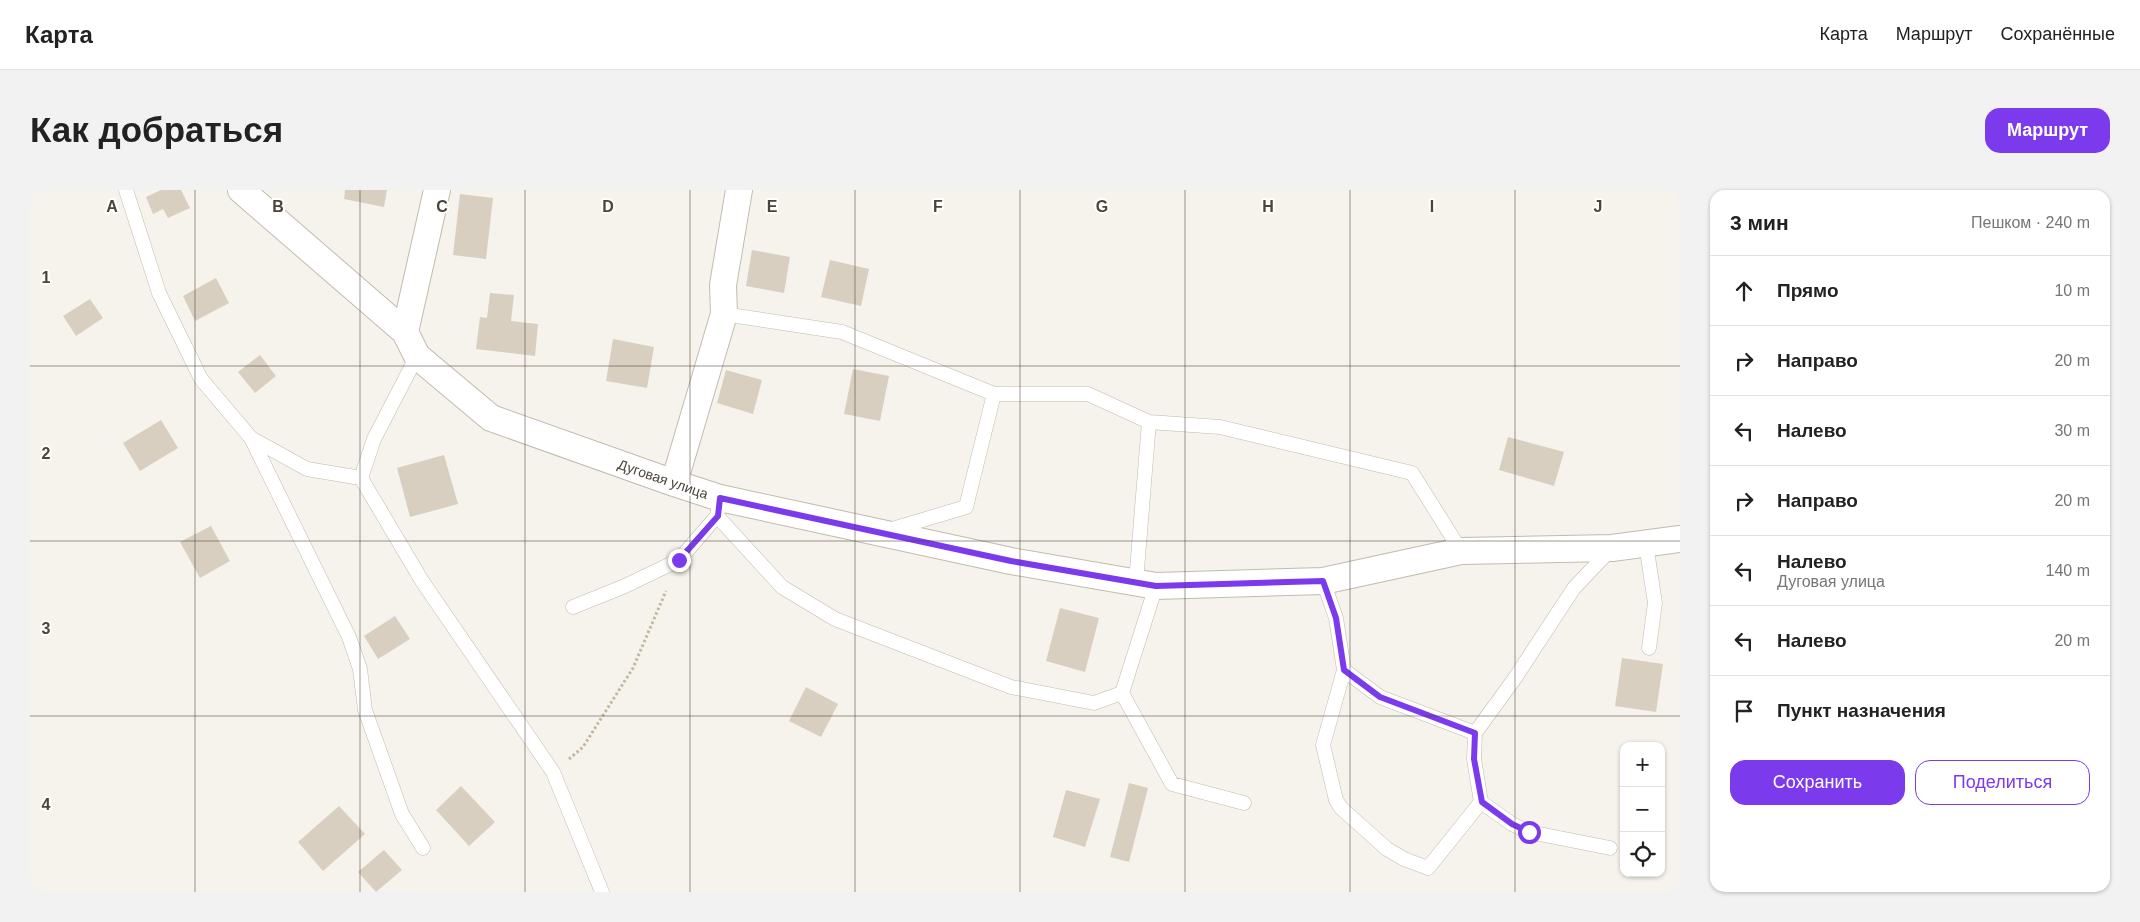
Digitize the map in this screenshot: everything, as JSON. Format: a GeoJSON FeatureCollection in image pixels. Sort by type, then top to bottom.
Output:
{"type":"FeatureCollection","features":[{"type":"Feature","properties":{"kind":"street","name":"Дуговая улица"},"geometry":{"type":"LineString","coordinates":[[242,190],[405,332],[417,356],[491,418],[674,483],[719,507],[881,532],[1011,561],[1146,584],[1323,581],[1461,551],[1612,548],[1680,539]]}},
{"type":"Feature","properties":{"kind":"street"},"geometry":{"type":"LineString","coordinates":[[405,332],[437,190]]}},
{"type":"Feature","properties":{"kind":"street"},"geometry":{"type":"LineString","coordinates":[[674,483],[724,314],[723,285],[739,190]]}},
{"type":"Feature","properties":{"kind":"lane"},"geometry":{"type":"LineString","coordinates":[[126,190],[159,293],[201,379],[251,438],[349,637],[360,669],[365,710],[402,814],[423,848]]}},
{"type":"Feature","properties":{"kind":"lane"},"geometry":{"type":"LineString","coordinates":[[724,314],[842,332],[994,394],[1088,394],[1149,422],[1220,427],[1412,473],[1461,551]]}},
{"type":"Feature","properties":{"kind":"lane"},"geometry":{"type":"LineString","coordinates":[[417,356],[374,439],[361,478],[422,581],[553,772],[602,892]]}},
{"type":"Feature","properties":{"kind":"lane"},"geometry":{"type":"LineString","coordinates":[[881,532],[966,507],[994,394]]}},
{"type":"Feature","properties":{"kind":"lane"},"geometry":{"type":"LineString","coordinates":[[1149,422],[1146,584],[1122,693],[1172,784],[1244,803]]}},
{"type":"Feature","properties":{"kind":"lane"},"geometry":{"type":"LineString","coordinates":[[251,438],[307,469],[361,478]]}},
{"type":"Feature","properties":{"kind":"lane"},"geometry":{"type":"LineString","coordinates":[[573,607],[625,586],[679,560],[719,507],[782,587],[835,619],[1011,687],[1094,703],[1122,693]]}},
{"type":"Feature","properties":{"kind":"lane"},"geometry":{"type":"LineString","coordinates":[[1646,544],[1654,603],[1649,648]]}},
{"type":"Feature","properties":{"kind":"lane"},"geometry":{"type":"LineString","coordinates":[[1610,848],[1529,832],[1512,824],[1482,802],[1474,759],[1475,733],[1515,678],[1574,588],[1612,548]]}},
{"type":"Feature","properties":{"kind":"lane"},"geometry":{"type":"LineString","coordinates":[[1323,581],[1336,618],[1344,670],[1323,745],[1336,800],[1341,808],[1387,849],[1428,868],[1482,802]]}},
{"type":"Feature","properties":{"kind":"lane"},"geometry":{"type":"LineString","coordinates":[[1344,670],[1380,697],[1475,733]]}},
{"type":"Feature","properties":{"kind":"path"},"geometry":{"type":"LineString","coordinates":[[553,772],[583,748],[633,668],[679,560]]}},
{"type":"Feature","properties":{"kind":"building"},"geometry":{"type":"Polygon","coordinates":[[[161,190],[181,190],[190,208],[168,218],[163,209],[153,214],[146,197],[161,190]]]}},
{"type":"Feature","properties":{"kind":"building"},"geometry":{"type":"Polygon","coordinates":[[[345,190],[387,190],[384,207],[344,199],[345,190]]]}},
{"type":"Feature","properties":{"kind":"building"},"geometry":{"type":"Polygon","coordinates":[[[460,194],[493,198],[486,259],[453,255],[460,194]]]}},
{"type":"Feature","properties":{"kind":"building"},"geometry":{"type":"Polygon","coordinates":[[[752,250],[790,257],[784,293],[746,286],[752,250]]]}},
{"type":"Feature","properties":{"kind":"building"},"geometry":{"type":"Polygon","coordinates":[[[830,260],[869,269],[861,306],[821,297],[830,260]]]}},
{"type":"Feature","properties":{"kind":"building"},"geometry":{"type":"Polygon","coordinates":[[[216,278],[229,303],[195,321],[183,296],[216,278]]]}},
{"type":"Feature","properties":{"kind":"building"},"geometry":{"type":"Polygon","coordinates":[[[490,293],[514,295],[511,321],[538,324],[535,356],[476,349],[480,317],[487,318],[490,293]]]}},
{"type":"Feature","properties":{"kind":"building"},"geometry":{"type":"Polygon","coordinates":[[[90,299],[103,318],[76,336],[63,316],[90,299]]]}},
{"type":"Feature","properties":{"kind":"building"},"geometry":{"type":"Polygon","coordinates":[[[613,339],[654,347],[647,388],[606,381],[613,339]]]}},
{"type":"Feature","properties":{"kind":"building"},"geometry":{"type":"Polygon","coordinates":[[[260,355],[276,376],[255,393],[238,372],[260,355]]]}},
{"type":"Feature","properties":{"kind":"building"},"geometry":{"type":"Polygon","coordinates":[[[853,369],[889,376],[880,421],[844,414],[853,369]]]}},
{"type":"Feature","properties":{"kind":"building"},"geometry":{"type":"Polygon","coordinates":[[[726,370],[762,380],[753,414],[717,403],[726,370]]]}},
{"type":"Feature","properties":{"kind":"building"},"geometry":{"type":"Polygon","coordinates":[[[161,420],[178,448],[140,471],[123,443],[161,420]]]}},
{"type":"Feature","properties":{"kind":"building"},"geometry":{"type":"Polygon","coordinates":[[[1508,437],[1564,452],[1554,486],[1499,470],[1508,437]]]}},
{"type":"Feature","properties":{"kind":"building"},"geometry":{"type":"Polygon","coordinates":[[[444,455],[458,504],[410,517],[397,468],[444,455]]]}},
{"type":"Feature","properties":{"kind":"building"},"geometry":{"type":"Polygon","coordinates":[[[211,526],[230,561],[200,578],[180,542],[211,526]]]}},
{"type":"Feature","properties":{"kind":"building"},"geometry":{"type":"Polygon","coordinates":[[[1060,608],[1099,618],[1085,672],[1046,661],[1060,608]]]}},
{"type":"Feature","properties":{"kind":"building"},"geometry":{"type":"Polygon","coordinates":[[[395,616],[410,639],[378,659],[364,636],[395,616]]]}},
{"type":"Feature","properties":{"kind":"building"},"geometry":{"type":"Polygon","coordinates":[[[1622,658],[1663,664],[1656,712],[1615,706],[1622,658]]]}},
{"type":"Feature","properties":{"kind":"building"},"geometry":{"type":"Polygon","coordinates":[[[806,687],[838,704],[821,737],[789,721],[806,687]]]}},
{"type":"Feature","properties":{"kind":"building"},"geometry":{"type":"Polygon","coordinates":[[[1129,783],[1148,788],[1129,862],[1110,857],[1129,783]]]}},
{"type":"Feature","properties":{"kind":"building"},"geometry":{"type":"Polygon","coordinates":[[[461,786],[495,822],[469,846],[436,810],[461,786]]]}},
{"type":"Feature","properties":{"kind":"building"},"geometry":{"type":"Polygon","coordinates":[[[1066,790],[1100,799],[1085,847],[1053,837],[1066,790]]]}},
{"type":"Feature","properties":{"kind":"building"},"geometry":{"type":"Polygon","coordinates":[[[339,806],[365,834],[323,871],[298,842],[339,806]]]}},
{"type":"Feature","properties":{"kind":"building"},"geometry":{"type":"Polygon","coordinates":[[[384,850],[402,870],[376,892],[358,872],[384,850]]]}},
{"type":"Feature","properties":{"kind":"route"},"geometry":{"type":"LineString","coordinates":[[679,560],[718,516],[720,498],[1011,561],[1156,586],[1323,581],[1336,618],[1344,670],[1380,697],[1475,733],[1474,759],[1482,802],[1512,824],[1529,832]]}}]}
